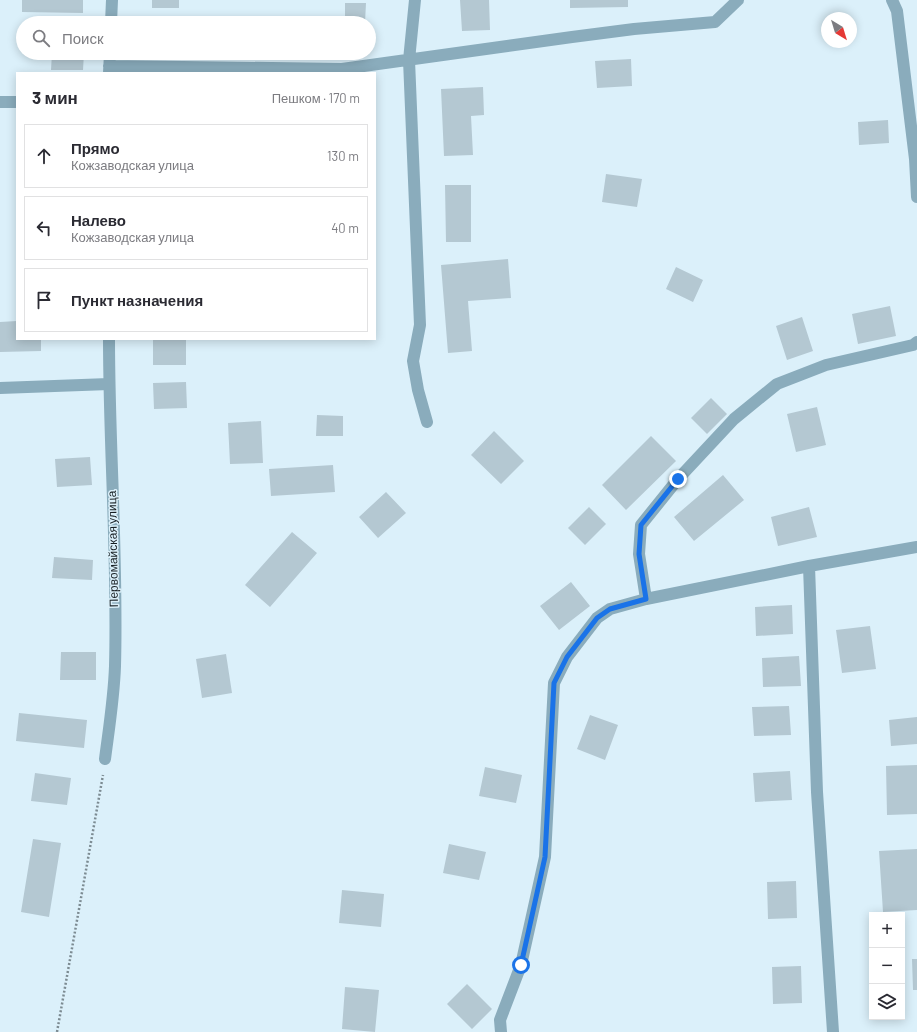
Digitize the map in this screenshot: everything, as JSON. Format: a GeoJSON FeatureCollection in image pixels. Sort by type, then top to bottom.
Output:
{"type":"FeatureCollection","features":[{"type":"Feature","properties":{"kind":"street"},"geometry":{"type":"LineString","coordinates":[[111,16],[112,0]]}},
{"type":"Feature","properties":{"kind":"street"},"geometry":{"type":"LineString","coordinates":[[415,0],[409,60],[420,325],[413,361],[418,390],[427,422]]}},
{"type":"Feature","properties":{"kind":"street"},"geometry":{"type":"LineString","coordinates":[[110,60],[109,70],[342,69],[634,29],[715,22],[738,0]]}},
{"type":"Feature","properties":{"kind":"street"},"geometry":{"type":"LineString","coordinates":[[892,0],[897,11],[915,159],[917,197]]}},
{"type":"Feature","properties":{"kind":"street"},"geometry":{"type":"LineString","coordinates":[[0,102],[16,102]]}},
{"type":"Feature","properties":{"kind":"street","name":"Первомайская улица"},"geometry":{"type":"LineString","coordinates":[[106,759],[115,667],[115,564],[109,340]]}},
{"type":"Feature","properties":{"kind":"street"},"geometry":{"type":"LineString","coordinates":[[646,599],[639,554],[641,525],[678,479],[734,419],[777,384],[826,365],[913,345],[917,342]]}},
{"type":"Feature","properties":{"kind":"street"},"geometry":{"type":"LineString","coordinates":[[0,388],[109,384]]}},
{"type":"Feature","properties":{"kind":"street"},"geometry":{"type":"LineString","coordinates":[[501,1032],[500,1020],[521,965],[545,857],[554,683],[567,657],[597,618],[610,609],[646,599],[809,566],[917,547]]}},
{"type":"Feature","properties":{"kind":"street"},"geometry":{"type":"LineString","coordinates":[[809,566],[817,792],[833,1032]]}},
{"type":"Feature","properties":{"kind":"path"},"geometry":{"type":"LineString","coordinates":[[57,1032],[106,759]]}},
{"type":"Feature","properties":{"kind":"building"},"geometry":{"type":"Polygon","coordinates":[[[22,0],[83,0],[83,13],[22,12],[22,0]]]}},
{"type":"Feature","properties":{"kind":"building"},"geometry":{"type":"Polygon","coordinates":[[[152,0],[179,0],[179,8],[152,8],[152,0]]]}},
{"type":"Feature","properties":{"kind":"building"},"geometry":{"type":"Polygon","coordinates":[[[460,0],[489,0],[490,30],[462,31],[460,0]]]}},
{"type":"Feature","properties":{"kind":"building"},"geometry":{"type":"Polygon","coordinates":[[[570,0],[628,0],[628,7],[570,8],[570,0]]]}},
{"type":"Feature","properties":{"kind":"building"},"geometry":{"type":"Polygon","coordinates":[[[345,3],[366,3],[365,16],[345,16],[345,3]]]}},
{"type":"Feature","properties":{"kind":"building"},"geometry":{"type":"Polygon","coordinates":[[[631,59],[632,86],[597,88],[595,61],[631,59]]]}},
{"type":"Feature","properties":{"kind":"building"},"geometry":{"type":"Polygon","coordinates":[[[52,60],[84,60],[83,70],[51,70],[52,60]]]}},
{"type":"Feature","properties":{"kind":"building"},"geometry":{"type":"Polygon","coordinates":[[[483,87],[484,115],[471,116],[473,155],[444,156],[441,89],[483,87]]]}},
{"type":"Feature","properties":{"kind":"building"},"geometry":{"type":"Polygon","coordinates":[[[888,120],[889,143],[859,145],[858,122],[888,120]]]}},
{"type":"Feature","properties":{"kind":"building"},"geometry":{"type":"Polygon","coordinates":[[[606,174],[642,179],[637,207],[602,202],[606,174]]]}},
{"type":"Feature","properties":{"kind":"building"},"geometry":{"type":"Polygon","coordinates":[[[445,185],[471,185],[471,242],[446,242],[445,185]]]}},
{"type":"Feature","properties":{"kind":"building"},"geometry":{"type":"Polygon","coordinates":[[[508,259],[511,298],[468,301],[472,351],[448,353],[441,265],[508,259]]]}},
{"type":"Feature","properties":{"kind":"building"},"geometry":{"type":"Polygon","coordinates":[[[676,267],[703,280],[693,302],[666,289],[676,267]]]}},
{"type":"Feature","properties":{"kind":"building"},"geometry":{"type":"Polygon","coordinates":[[[890,306],[896,336],[858,344],[852,314],[890,306]]]}},
{"type":"Feature","properties":{"kind":"building"},"geometry":{"type":"Polygon","coordinates":[[[802,317],[813,351],[787,360],[776,326],[802,317]]]}},
{"type":"Feature","properties":{"kind":"building"},"geometry":{"type":"Polygon","coordinates":[[[16,321],[16,340],[41,340],[41,351],[0,352],[0,322],[16,321]]]}},
{"type":"Feature","properties":{"kind":"building"},"geometry":{"type":"Polygon","coordinates":[[[153,340],[186,340],[186,365],[153,365],[153,340]]]}},
{"type":"Feature","properties":{"kind":"building"},"geometry":{"type":"Polygon","coordinates":[[[186,382],[187,408],[154,409],[153,383],[186,382]]]}},
{"type":"Feature","properties":{"kind":"building"},"geometry":{"type":"Polygon","coordinates":[[[711,398],[727,414],[707,434],[691,418],[711,398]]]}},
{"type":"Feature","properties":{"kind":"building"},"geometry":{"type":"Polygon","coordinates":[[[817,407],[826,445],[796,452],[787,414],[817,407]]]}},
{"type":"Feature","properties":{"kind":"building"},"geometry":{"type":"Polygon","coordinates":[[[317,415],[343,416],[343,436],[316,436],[317,415]]]}},
{"type":"Feature","properties":{"kind":"building"},"geometry":{"type":"Polygon","coordinates":[[[261,421],[263,463],[230,464],[228,423],[261,421]]]}},
{"type":"Feature","properties":{"kind":"building"},"geometry":{"type":"Polygon","coordinates":[[[494,431],[524,461],[501,484],[471,455],[494,431]]]}},
{"type":"Feature","properties":{"kind":"building"},"geometry":{"type":"Polygon","coordinates":[[[651,436],[676,461],[626,510],[602,485],[651,436]]]}},
{"type":"Feature","properties":{"kind":"building"},"geometry":{"type":"Polygon","coordinates":[[[90,457],[92,485],[57,487],[55,459],[90,457]]]}},
{"type":"Feature","properties":{"kind":"building"},"geometry":{"type":"Polygon","coordinates":[[[333,465],[335,492],[271,496],[269,469],[333,465]]]}},
{"type":"Feature","properties":{"kind":"building"},"geometry":{"type":"Polygon","coordinates":[[[723,475],[744,500],[694,541],[674,517],[723,475]]]}},
{"type":"Feature","properties":{"kind":"building"},"geometry":{"type":"Polygon","coordinates":[[[386,492],[406,513],[378,538],[359,517],[386,492]]]}},
{"type":"Feature","properties":{"kind":"building"},"geometry":{"type":"Polygon","coordinates":[[[589,507],[606,524],[585,545],[568,528],[589,507]]]}},
{"type":"Feature","properties":{"kind":"building"},"geometry":{"type":"Polygon","coordinates":[[[809,507],[817,537],[778,546],[771,517],[809,507]]]}},
{"type":"Feature","properties":{"kind":"building"},"geometry":{"type":"Polygon","coordinates":[[[292,532],[317,553],[270,607],[245,585],[292,532]]]}},
{"type":"Feature","properties":{"kind":"building"},"geometry":{"type":"Polygon","coordinates":[[[54,557],[93,560],[92,580],[52,578],[54,557]]]}},
{"type":"Feature","properties":{"kind":"building"},"geometry":{"type":"Polygon","coordinates":[[[571,582],[590,606],[559,630],[540,606],[571,582]]]}},
{"type":"Feature","properties":{"kind":"building"},"geometry":{"type":"Polygon","coordinates":[[[792,605],[793,634],[756,636],[755,607],[792,605]]]}},
{"type":"Feature","properties":{"kind":"building"},"geometry":{"type":"Polygon","coordinates":[[[870,626],[876,669],[842,673],[836,630],[870,626]]]}},
{"type":"Feature","properties":{"kind":"building"},"geometry":{"type":"Polygon","coordinates":[[[61,652],[96,652],[96,680],[60,680],[61,652]]]}},
{"type":"Feature","properties":{"kind":"building"},"geometry":{"type":"Polygon","coordinates":[[[226,654],[232,693],[202,698],[196,659],[226,654]]]}},
{"type":"Feature","properties":{"kind":"building"},"geometry":{"type":"Polygon","coordinates":[[[799,656],[801,686],[763,687],[762,658],[799,656]]]}},
{"type":"Feature","properties":{"kind":"building"},"geometry":{"type":"Polygon","coordinates":[[[789,706],[791,735],[754,736],[752,707],[789,706]]]}},
{"type":"Feature","properties":{"kind":"building"},"geometry":{"type":"Polygon","coordinates":[[[19,713],[87,720],[84,748],[16,741],[19,713]]]}},
{"type":"Feature","properties":{"kind":"building"},"geometry":{"type":"Polygon","coordinates":[[[590,715],[618,725],[605,760],[577,749],[590,715]]]}},
{"type":"Feature","properties":{"kind":"building"},"geometry":{"type":"Polygon","coordinates":[[[917,717],[917,744],[891,746],[889,720],[917,717]]]}},
{"type":"Feature","properties":{"kind":"building"},"geometry":{"type":"Polygon","coordinates":[[[917,765],[917,814],[887,815],[886,766],[917,765]]]}},
{"type":"Feature","properties":{"kind":"building"},"geometry":{"type":"Polygon","coordinates":[[[485,767],[522,775],[516,803],[479,796],[485,767]]]}},
{"type":"Feature","properties":{"kind":"building"},"geometry":{"type":"Polygon","coordinates":[[[790,771],[792,800],[755,802],[753,773],[790,771]]]}},
{"type":"Feature","properties":{"kind":"building"},"geometry":{"type":"Polygon","coordinates":[[[35,773],[71,778],[67,805],[31,801],[35,773]]]}},
{"type":"Feature","properties":{"kind":"building"},"geometry":{"type":"Polygon","coordinates":[[[33,839],[61,843],[49,917],[21,912],[33,839]]]}},
{"type":"Feature","properties":{"kind":"building"},"geometry":{"type":"Polygon","coordinates":[[[449,844],[486,852],[479,880],[443,873],[449,844]]]}},
{"type":"Feature","properties":{"kind":"building"},"geometry":{"type":"Polygon","coordinates":[[[917,849],[917,910],[883,912],[879,851],[917,849]]]}},
{"type":"Feature","properties":{"kind":"building"},"geometry":{"type":"Polygon","coordinates":[[[796,881],[797,918],[768,919],[767,882],[796,881]]]}},
{"type":"Feature","properties":{"kind":"building"},"geometry":{"type":"Polygon","coordinates":[[[342,890],[384,894],[381,927],[339,923],[342,890]]]}},
{"type":"Feature","properties":{"kind":"building"},"geometry":{"type":"Polygon","coordinates":[[[912,959],[917,959],[917,990],[913,990],[912,959]]]}},
{"type":"Feature","properties":{"kind":"building"},"geometry":{"type":"Polygon","coordinates":[[[801,966],[802,1003],[773,1004],[772,967],[801,966]]]}},
{"type":"Feature","properties":{"kind":"building"},"geometry":{"type":"Polygon","coordinates":[[[467,984],[492,1009],[472,1029],[447,1004],[467,984]]]}},
{"type":"Feature","properties":{"kind":"building"},"geometry":{"type":"Polygon","coordinates":[[[345,987],[379,990],[375,1032],[342,1029],[345,987]]]}},
{"type":"Feature","properties":{"kind":"route"},"geometry":{"type":"LineString","coordinates":[[521,965],[545,857],[554,683],[567,657],[597,618],[610,609],[646,599],[639,554],[641,525],[678,479]]}}]}
